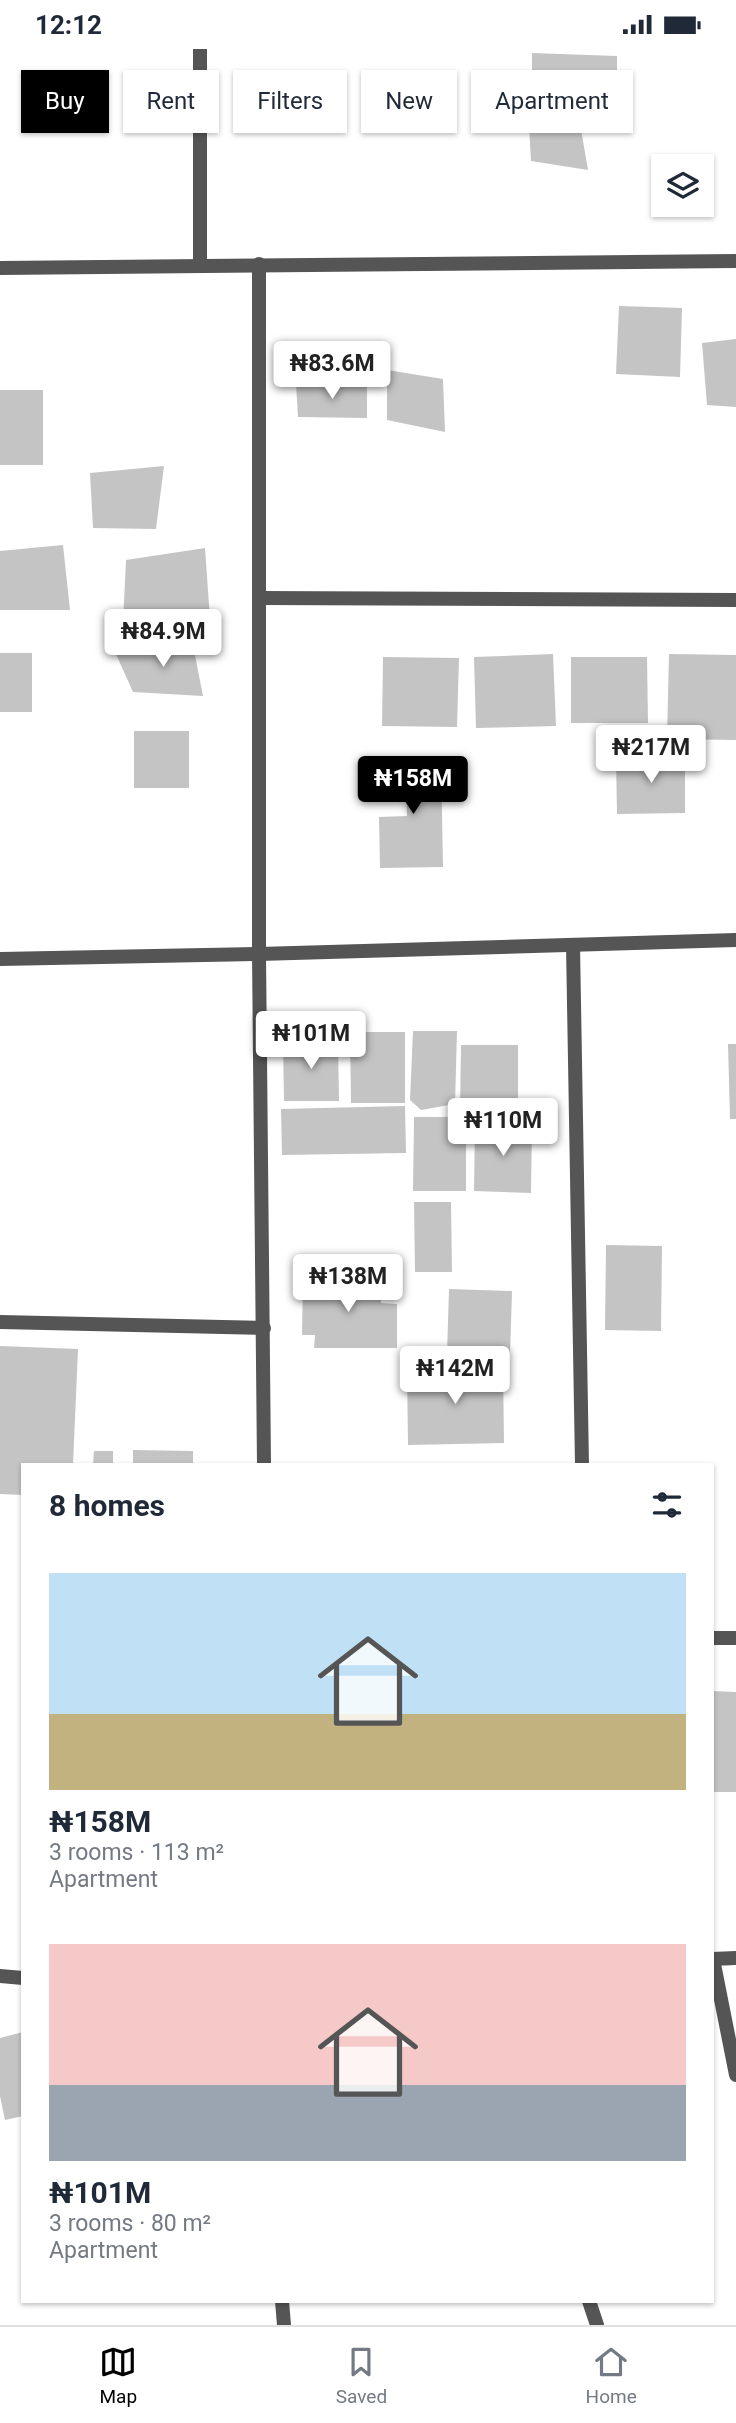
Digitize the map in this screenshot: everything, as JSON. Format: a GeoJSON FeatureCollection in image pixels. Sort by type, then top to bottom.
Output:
{"type":"FeatureCollection","features":[{"type":"Feature","properties":{"kind":"street"},"geometry":{"type":"LineString","coordinates":[[200,49],[200,265]]}},
{"type":"Feature","properties":{"kind":"street"},"geometry":{"type":"LineString","coordinates":[[0,268],[736,261]]}},
{"type":"Feature","properties":{"kind":"street"},"geometry":{"type":"LineString","coordinates":[[259,264],[259,954],[264,1463]]}},
{"type":"Feature","properties":{"kind":"street"},"geometry":{"type":"LineString","coordinates":[[259,598],[736,600]]}},
{"type":"Feature","properties":{"kind":"street"},"geometry":{"type":"LineString","coordinates":[[0,959],[736,940]]}},
{"type":"Feature","properties":{"kind":"street"},"geometry":{"type":"LineString","coordinates":[[573,945],[582,1463]]}},
{"type":"Feature","properties":{"kind":"street"},"geometry":{"type":"LineString","coordinates":[[0,1322],[264,1328]]}},
{"type":"Feature","properties":{"kind":"street"},"geometry":{"type":"LineString","coordinates":[[714,1638],[736,1638]]}},
{"type":"Feature","properties":{"kind":"street"},"geometry":{"type":"LineString","coordinates":[[714,1959],[736,1958]]}},
{"type":"Feature","properties":{"kind":"street"},"geometry":{"type":"LineString","coordinates":[[714,1964],[736,2075]]}},
{"type":"Feature","properties":{"kind":"street"},"geometry":{"type":"LineString","coordinates":[[0,1976],[21,1977]]}},
{"type":"Feature","properties":{"kind":"street"},"geometry":{"type":"LineString","coordinates":[[282,2303],[284,2325]]}},
{"type":"Feature","properties":{"kind":"street"},"geometry":{"type":"LineString","coordinates":[[590,2303],[597,2325]]}},
{"type":"Feature","properties":{"kind":"building"},"geometry":{"type":"Polygon","coordinates":[[[532,53],[617,56],[617,70],[532,70],[532,53]]]}},
{"type":"Feature","properties":{"kind":"building"},"geometry":{"type":"Polygon","coordinates":[[[529,133],[582,133],[588,170],[531,161],[529,133]]]}},
{"type":"Feature","properties":{"kind":"building"},"geometry":{"type":"Polygon","coordinates":[[[619,306],[682,308],[680,377],[616,374],[619,306]]]}},
{"type":"Feature","properties":{"kind":"building"},"geometry":{"type":"Polygon","coordinates":[[[736,339],[736,407],[707,405],[702,343],[736,339]]]}},
{"type":"Feature","properties":{"kind":"building"},"geometry":{"type":"Polygon","coordinates":[[[387,370],[443,379],[445,432],[387,420],[387,370]]]}},
{"type":"Feature","properties":{"kind":"building"},"geometry":{"type":"Polygon","coordinates":[[[296,383],[367,385],[367,418],[298,417],[296,383]]]}},
{"type":"Feature","properties":{"kind":"building"},"geometry":{"type":"Polygon","coordinates":[[[0,390],[43,390],[43,465],[0,465],[0,390]]]}},
{"type":"Feature","properties":{"kind":"building"},"geometry":{"type":"Polygon","coordinates":[[[164,466],[156,529],[93,528],[90,473],[164,466]]]}},
{"type":"Feature","properties":{"kind":"building"},"geometry":{"type":"Polygon","coordinates":[[[63,545],[70,610],[0,610],[0,551],[63,545]]]}},
{"type":"Feature","properties":{"kind":"building"},"geometry":{"type":"Polygon","coordinates":[[[205,548],[210,619],[123,623],[126,560],[205,548]]]}},
{"type":"Feature","properties":{"kind":"building"},"geometry":{"type":"Polygon","coordinates":[[[192,640],[203,696],[133,692],[115,652],[192,640]]]}},
{"type":"Feature","properties":{"kind":"building"},"geometry":{"type":"Polygon","coordinates":[[[0,653],[32,653],[32,712],[0,712],[0,653]]]}},
{"type":"Feature","properties":{"kind":"building"},"geometry":{"type":"Polygon","coordinates":[[[553,654],[556,726],[476,728],[474,657],[553,654]]]}},
{"type":"Feature","properties":{"kind":"building"},"geometry":{"type":"Polygon","coordinates":[[[669,654],[736,655],[736,740],[667,739],[669,654]]]}},
{"type":"Feature","properties":{"kind":"building"},"geometry":{"type":"Polygon","coordinates":[[[383,657],[459,658],[457,727],[382,726],[383,657]]]}},
{"type":"Feature","properties":{"kind":"building"},"geometry":{"type":"Polygon","coordinates":[[[571,657],[647,657],[648,723],[571,723],[571,657]]]}},
{"type":"Feature","properties":{"kind":"building"},"geometry":{"type":"Polygon","coordinates":[[[134,731],[189,731],[189,788],[134,788],[134,731]]]}},
{"type":"Feature","properties":{"kind":"building"},"geometry":{"type":"Polygon","coordinates":[[[685,756],[685,813],[617,814],[616,757],[685,756]]]}},
{"type":"Feature","properties":{"kind":"building"},"geometry":{"type":"Polygon","coordinates":[[[441,761],[443,867],[380,868],[379,817],[407,816],[406,788],[378,789],[378,762],[441,761]]]}},
{"type":"Feature","properties":{"kind":"building"},"geometry":{"type":"Polygon","coordinates":[[[413,1031],[457,1031],[455,1104],[421,1110],[410,1100],[413,1031]]]}},
{"type":"Feature","properties":{"kind":"building"},"geometry":{"type":"Polygon","coordinates":[[[350,1032],[405,1032],[405,1103],[351,1103],[350,1032]]]}},
{"type":"Feature","properties":{"kind":"building"},"geometry":{"type":"Polygon","coordinates":[[[283,1041],[338,1041],[339,1101],[284,1101],[283,1041]]]}},
{"type":"Feature","properties":{"kind":"building"},"geometry":{"type":"Polygon","coordinates":[[[728,1044],[736,1044],[736,1119],[730,1119],[728,1044]]]}},
{"type":"Feature","properties":{"kind":"building"},"geometry":{"type":"Polygon","coordinates":[[[461,1045],[518,1045],[518,1111],[460,1110],[461,1045]]]}},
{"type":"Feature","properties":{"kind":"building"},"geometry":{"type":"Polygon","coordinates":[[[405,1106],[406,1153],[282,1155],[281,1109],[405,1106]]]}},
{"type":"Feature","properties":{"kind":"building"},"geometry":{"type":"Polygon","coordinates":[[[414,1117],[466,1117],[466,1191],[413,1191],[414,1117]]]}},
{"type":"Feature","properties":{"kind":"building"},"geometry":{"type":"Polygon","coordinates":[[[475,1124],[532,1125],[531,1193],[474,1191],[475,1124]]]}},
{"type":"Feature","properties":{"kind":"building"},"geometry":{"type":"Polygon","coordinates":[[[414,1202],[451,1202],[452,1272],[415,1272],[414,1202]]]}},
{"type":"Feature","properties":{"kind":"building"},"geometry":{"type":"Polygon","coordinates":[[[606,1245],[662,1246],[661,1331],[605,1330],[606,1245]]]}},
{"type":"Feature","properties":{"kind":"building"},"geometry":{"type":"Polygon","coordinates":[[[303,1279],[382,1280],[381,1303],[397,1304],[397,1348],[314,1348],[315,1335],[302,1335],[303,1279]]]}},
{"type":"Feature","properties":{"kind":"building"},"geometry":{"type":"Polygon","coordinates":[[[449,1289],[512,1291],[510,1355],[447,1353],[449,1289]]]}},
{"type":"Feature","properties":{"kind":"building"},"geometry":{"type":"Polygon","coordinates":[[[0,1346],[78,1349],[73,1463],[21,1463],[21,1495],[0,1494],[0,1346]]]}},
{"type":"Feature","properties":{"kind":"building"},"geometry":{"type":"Polygon","coordinates":[[[503,1367],[504,1443],[408,1445],[407,1368],[503,1367]]]}},
{"type":"Feature","properties":{"kind":"building"},"geometry":{"type":"Polygon","coordinates":[[[133,1450],[193,1451],[193,1463],[133,1463],[133,1450]]]}},
{"type":"Feature","properties":{"kind":"building"},"geometry":{"type":"Polygon","coordinates":[[[94,1451],[113,1451],[113,1463],[93,1463],[94,1451]]]}},
{"type":"Feature","properties":{"kind":"building"},"geometry":{"type":"Polygon","coordinates":[[[714,1691],[736,1692],[736,1792],[714,1792],[714,1691]]]}},
{"type":"Feature","properties":{"kind":"building"},"geometry":{"type":"Polygon","coordinates":[[[21,2033],[21,2116],[5,2120],[0,2096],[0,2038],[21,2033]]]}}]}
